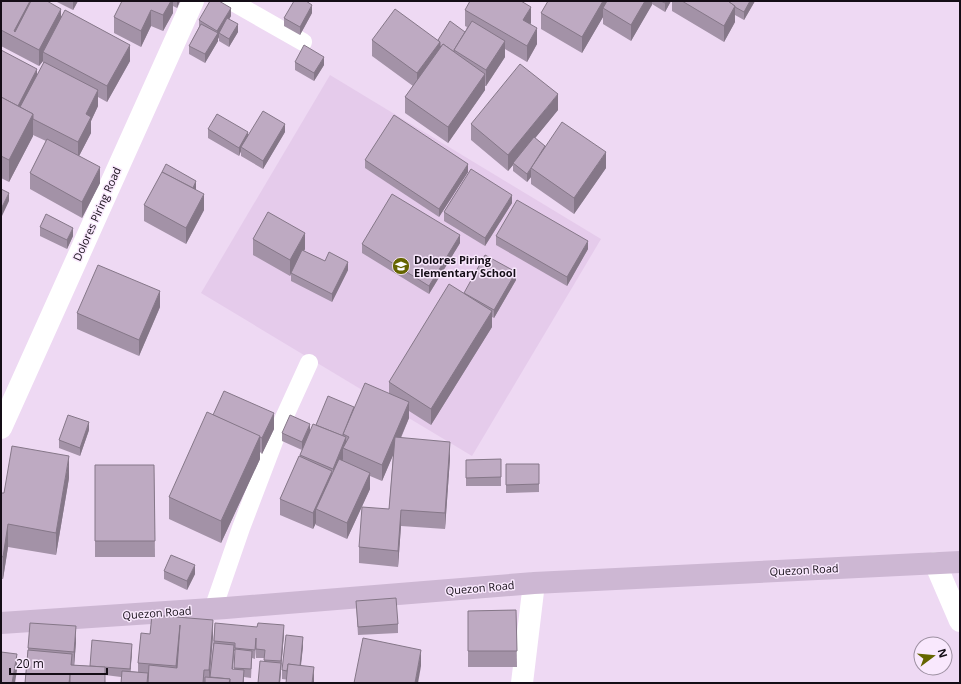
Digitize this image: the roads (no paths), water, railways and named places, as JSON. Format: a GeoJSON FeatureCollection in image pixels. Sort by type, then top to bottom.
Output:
{"type":"FeatureCollection","features":[{"type":"Feature","properties":{"kind":"main road","name":"Quezon Road"},"geometry":{"type":"LineString","coordinates":[[1,623],[213,609],[534,583],[960,562]]}},
{"type":"Feature","properties":{"kind":"street","name":"Dolores Piring Road"},"geometry":{"type":"LineString","coordinates":[[1,428],[193,1]]}},
{"type":"Feature","properties":{"kind":"street"},"geometry":{"type":"LineString","coordinates":[[935,563],[960,621]]}},
{"type":"Feature","properties":{"kind":"street"},"geometry":{"type":"LineString","coordinates":[[522,683],[534,583]]}},
{"type":"Feature","properties":{"kind":"lane"},"geometry":{"type":"LineString","coordinates":[[231,1],[303,42]]}},
{"type":"Feature","properties":{"kind":"lane"},"geometry":{"type":"LineString","coordinates":[[213,609],[241,528],[278,431],[309,363]]}},
{"type":"Feature","properties":{"kind":"place","name":"Dolores Piring Elementary School"},"geometry":{"type":"Point","coordinates":[401,266]}}]}
